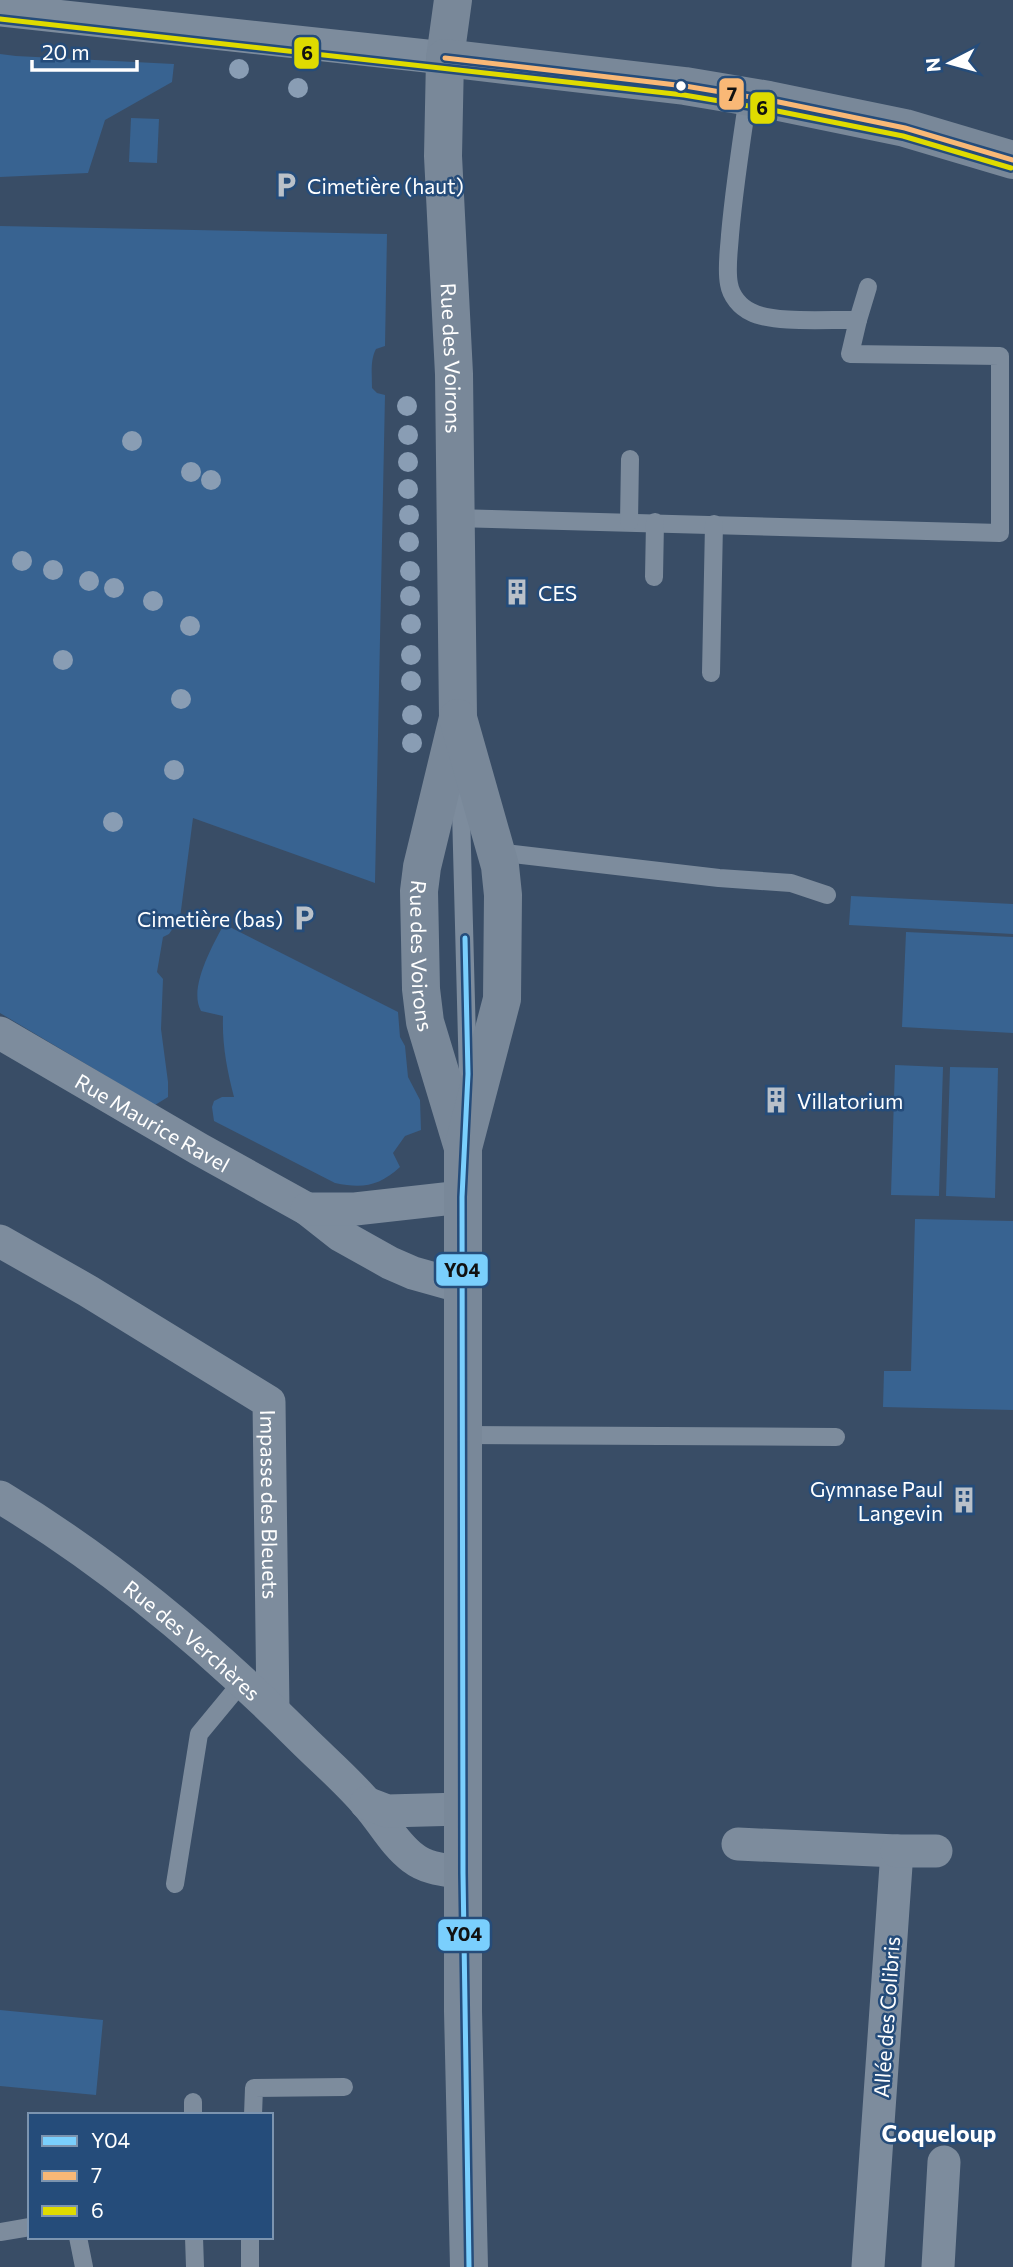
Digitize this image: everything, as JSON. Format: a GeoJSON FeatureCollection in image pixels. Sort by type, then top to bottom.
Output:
{"type":"FeatureCollection","features":[{"type":"Feature","properties":{"kind":"street","name":"Rue des Voirons"},"geometry":{"type":"LineString","coordinates":[[453,0],[445,58],[443,156],[454,374],[458,718],[422,867],[419,891],[421,989],[425,1021],[463,1148]]}},
{"type":"Feature","properties":{"kind":"street"},"geometry":{"type":"LineString","coordinates":[[0,10],[685,86],[905,128],[1013,160]]}},
{"type":"Feature","properties":{"kind":"street","name":"Rue des Voirons"},"geometry":{"type":"LineString","coordinates":[[458,718],[496,852],[503,895],[504,986],[463,1148],[463,1872],[469,2267]]}},
{"type":"Feature","properties":{"kind":"street","name":"Rue Maurice Ravel"},"geometry":{"type":"LineString","coordinates":[[0,1032],[307,1209],[340,1235],[390,1264],[463,1287]]}},
{"type":"Feature","properties":{"kind":"street","name":"Rue Maurice Ravel"},"geometry":{"type":"LineString","coordinates":[[307,1209],[355,1209],[462,1197]]}},
{"type":"Feature","properties":{"kind":"street","name":"Impasse des Bleuets"},"geometry":{"type":"LineString","coordinates":[[0,1241],[88,1291],[269,1402],[274,1710]]}},
{"type":"Feature","properties":{"kind":"street","name":"Rue des Verchères"},"geometry":{"type":"LineString","coordinates":[[0,1497],[76,1546],[133,1588],[242,1682],[274,1710],[366,1803],[413,1858],[434,1868],[463,1872]]}},
{"type":"Feature","properties":{"kind":"street"},"geometry":{"type":"LineString","coordinates":[[366,1803],[387,1811],[463,1809]]}},
{"type":"Feature","properties":{"kind":"street"},"geometry":{"type":"LineString","coordinates":[[738,1844],[936,1851]]}},
{"type":"Feature","properties":{"kind":"street","name":"Allée des Colibris"},"geometry":{"type":"LineString","coordinates":[[869,2267],[897,1851]]}},
{"type":"Feature","properties":{"kind":"street"},"geometry":{"type":"LineString","coordinates":[[938,2267],[944,2162]]}},
{"type":"Feature","properties":{"kind":"lane"},"geometry":{"type":"LineString","coordinates":[[748,97],[734,184],[729,257],[729,284],[732,294],[738,303],[752,313],[770,318],[858,320]]}},
{"type":"Feature","properties":{"kind":"lane"},"geometry":{"type":"LineString","coordinates":[[455,518],[1000,533],[1000,356],[850,354],[867,287]]}},
{"type":"Feature","properties":{"kind":"lane"},"geometry":{"type":"LineString","coordinates":[[629,522],[630,459]]}},
{"type":"Feature","properties":{"kind":"lane"},"geometry":{"type":"LineString","coordinates":[[654,577],[655,522]]}},
{"type":"Feature","properties":{"kind":"lane"},"geometry":{"type":"LineString","coordinates":[[710,673],[714,524]]}},
{"type":"Feature","properties":{"kind":"lane"},"geometry":{"type":"LineString","coordinates":[[496,852],[719,878],[791,883],[827,895]]}},
{"type":"Feature","properties":{"kind":"lane"},"geometry":{"type":"LineString","coordinates":[[463,1435],[836,1437]]}},
{"type":"Feature","properties":{"kind":"lane"},"geometry":{"type":"LineString","coordinates":[[175,1884],[199,1734],[242,1682]]}},
{"type":"Feature","properties":{"kind":"lane"},"geometry":{"type":"LineString","coordinates":[[253,2113],[254,2088],[344,2087]]}},
{"type":"Feature","properties":{"kind":"lane"},"geometry":{"type":"LineString","coordinates":[[0,2232],[28,2227]]}},
{"type":"Feature","properties":{"kind":"lane"},"geometry":{"type":"LineString","coordinates":[[78,2239],[83,2267]]}},
{"type":"Feature","properties":{"kind":"lane"},"geometry":{"type":"LineString","coordinates":[[194,2239],[195,2267]]}},
{"type":"Feature","properties":{"kind":"lane"},"geometry":{"type":"LineString","coordinates":[[250,2239],[250,2267]]}},
{"type":"Feature","properties":{"kind":"shaded area"},"geometry":{"type":"Polygon","coordinates":[[[0,54],[174,64],[172,82],[105,120],[88,173],[0,177],[0,54]]]}},
{"type":"Feature","properties":{"kind":"shaded area"},"geometry":{"type":"Polygon","coordinates":[[[131,118],[159,119],[157,163],[129,162],[131,118]]]}},
{"type":"Feature","properties":{"kind":"shaded area"},"geometry":{"type":"Polygon","coordinates":[[[0,226],[387,234],[385,346],[376,349],[372,368],[372,388],[385,395],[375,883],[193,818],[180,918],[169,934],[163,937],[157,972],[163,979],[161,1029],[168,1097],[155,1105],[0,1013],[0,226]]]}},
{"type":"Feature","properties":{"kind":"shaded area"},"geometry":{"type":"Polygon","coordinates":[[[851,896],[1013,904],[1013,934],[849,925],[851,896]]]}},
{"type":"Feature","properties":{"kind":"shaded area"},"geometry":{"type":"Polygon","coordinates":[[[224,924],[398,1012],[408,1077],[420,1100],[421,1130],[405,1136],[393,1153],[400,1167],[385,1178],[362,1186],[335,1183],[214,1121],[214,1101],[222,1097],[234,1097],[223,1037],[223,1016],[201,1011],[198,991],[204,967],[224,924]]]}},
{"type":"Feature","properties":{"kind":"shaded area"},"geometry":{"type":"Polygon","coordinates":[[[906,932],[1013,937],[1013,1033],[902,1027],[906,932]]]}},
{"type":"Feature","properties":{"kind":"shaded area"},"geometry":{"type":"Polygon","coordinates":[[[895,1065],[943,1067],[939,1196],[891,1195],[895,1065]]]}},
{"type":"Feature","properties":{"kind":"shaded area"},"geometry":{"type":"Polygon","coordinates":[[[950,1067],[998,1068],[995,1198],[946,1196],[950,1067]]]}},
{"type":"Feature","properties":{"kind":"shaded area"},"geometry":{"type":"Polygon","coordinates":[[[915,1219],[1013,1221],[1013,1410],[883,1407],[884,1371],[911,1371],[915,1219]]]}},
{"type":"Feature","properties":{"kind":"shaded area"},"geometry":{"type":"Polygon","coordinates":[[[0,2010],[103,2020],[96,2095],[0,2086],[0,2010]]]}},
{"type":"Feature","properties":{"kind":"transit line","name":"6"},"geometry":{"type":"LineString","coordinates":[[0,19],[684,95],[903,136],[1011,168]]}},
{"type":"Feature","properties":{"kind":"transit line","name":"7"},"geometry":{"type":"LineString","coordinates":[[445,58],[685,86],[769,100],[905,128],[1013,160]]}},
{"type":"Feature","properties":{"kind":"transit line","name":"Y04"},"geometry":{"type":"LineString","coordinates":[[465,938],[468,1074],[462,1197],[463,1873],[469,2267]]}},
{"type":"Feature","properties":{"kind":"place","name":"Cimetière (haut)"},"geometry":{"type":"Point","coordinates":[286,185]}},
{"type":"Feature","properties":{"kind":"place","name":"CES"},"geometry":{"type":"Point","coordinates":[517,592]}},
{"type":"Feature","properties":{"kind":"place","name":"Cimetière (bas)"},"geometry":{"type":"Point","coordinates":[304,918]}},
{"type":"Feature","properties":{"kind":"place","name":"Villatorium"},"geometry":{"type":"Point","coordinates":[776,1100]}},
{"type":"Feature","properties":{"kind":"place","name":"Gymnase Paul Langevin"},"geometry":{"type":"Point","coordinates":[964,1500]}},
{"type":"Feature","properties":{"kind":"district","name":"Coqueloup"},"geometry":{"type":"Point","coordinates":[939,2133]}}]}
